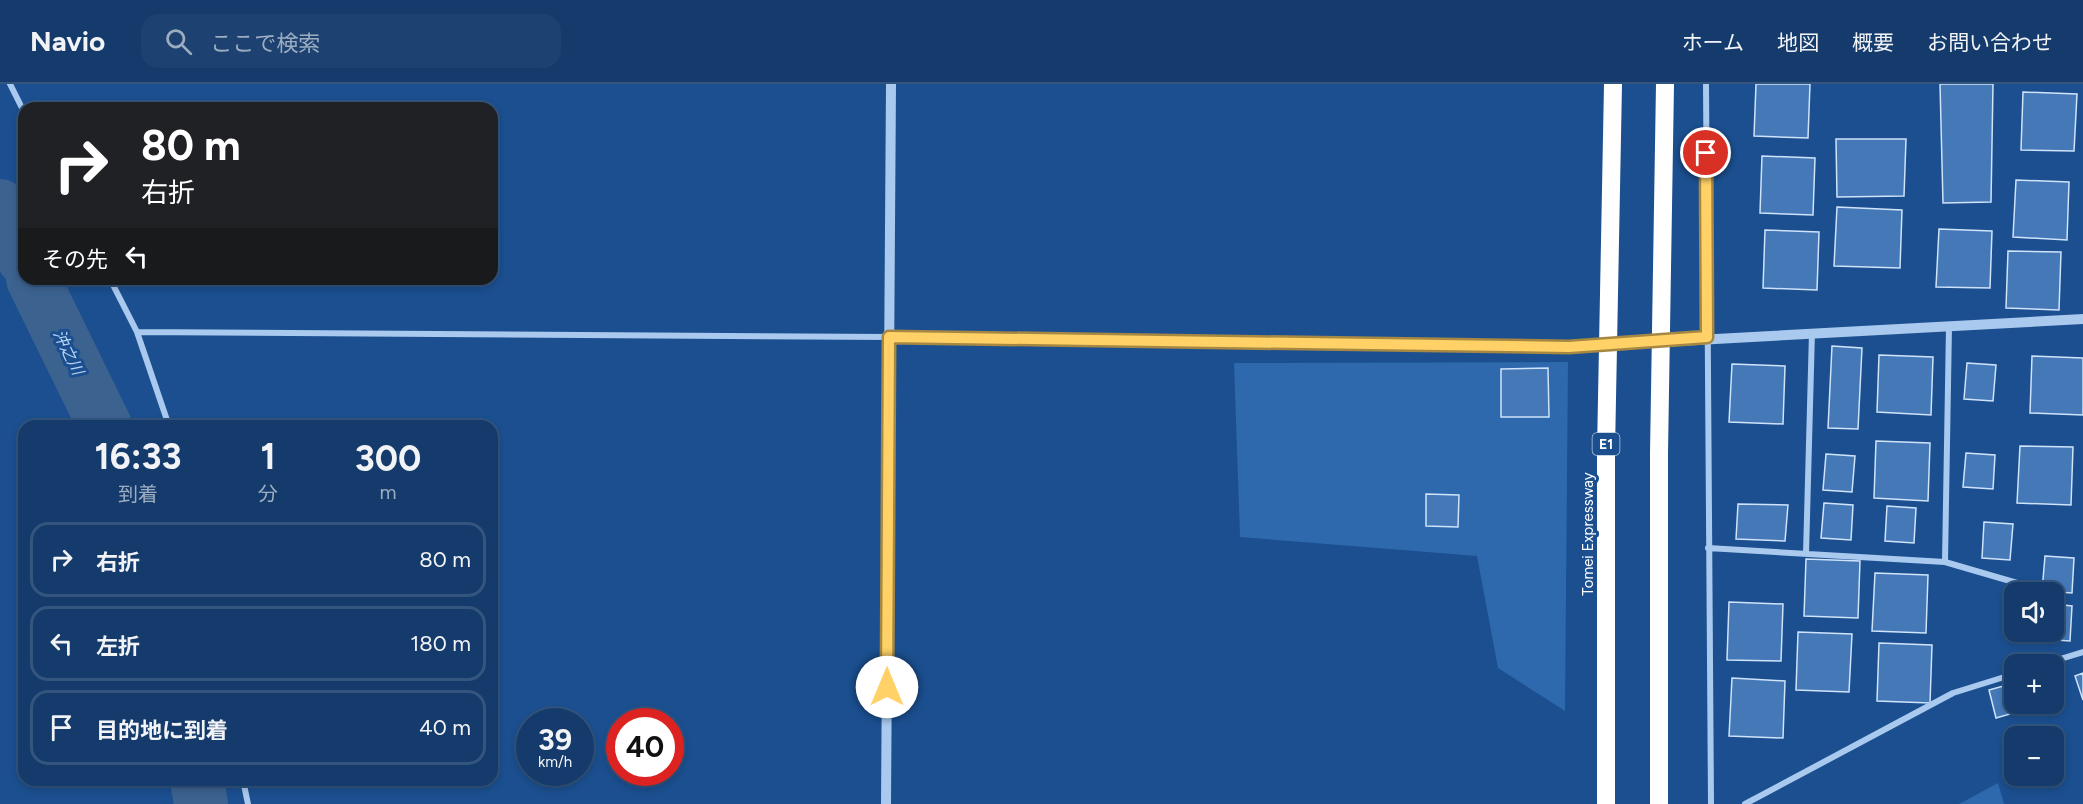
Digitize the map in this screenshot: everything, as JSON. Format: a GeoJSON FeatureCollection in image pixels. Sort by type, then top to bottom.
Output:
{"type":"FeatureCollection","features":[{"type":"Feature","properties":{"kind":"highway","name":"Tomei Expressway"},"geometry":{"type":"LineString","coordinates":[[1606,804],[1606,451],[1613,84]]}},
{"type":"Feature","properties":{"kind":"highway"},"geometry":{"type":"LineString","coordinates":[[1659,804],[1659,453],[1665,84]]}},
{"type":"Feature","properties":{"kind":"street"},"geometry":{"type":"LineString","coordinates":[[10,84],[19,102]]}},
{"type":"Feature","properties":{"kind":"street"},"geometry":{"type":"LineString","coordinates":[[886,804],[891,84]]}},
{"type":"Feature","properties":{"kind":"street"},"geometry":{"type":"LineString","coordinates":[[1706,84],[1711,804]]}},
{"type":"Feature","properties":{"kind":"street"},"geometry":{"type":"LineString","coordinates":[[113,285],[137,332],[167,420]]}},
{"type":"Feature","properties":{"kind":"street"},"geometry":{"type":"LineString","coordinates":[[137,332],[889,337],[1569,347],[1707,337],[2083,318]]}},
{"type":"Feature","properties":{"kind":"street"},"geometry":{"type":"LineString","coordinates":[[1945,562],[1949,326]]}},
{"type":"Feature","properties":{"kind":"street"},"geometry":{"type":"LineString","coordinates":[[1806,554],[1812,332]]}},
{"type":"Feature","properties":{"kind":"street"},"geometry":{"type":"LineString","coordinates":[[1708,548],[1945,562],[2014,582]]}},
{"type":"Feature","properties":{"kind":"street"},"geometry":{"type":"LineString","coordinates":[[2064,658],[2083,652]]}},
{"type":"Feature","properties":{"kind":"street"},"geometry":{"type":"LineString","coordinates":[[1745,804],[1953,693],[2004,677]]}},
{"type":"Feature","properties":{"kind":"street"},"geometry":{"type":"LineString","coordinates":[[244,786],[248,804]]}},
{"type":"Feature","properties":{"kind":"shaded area"},"geometry":{"type":"Polygon","coordinates":[[[1568,362],[1565,711],[1498,668],[1477,556],[1240,537],[1234,363],[1568,362]]]}},
{"type":"Feature","properties":{"kind":"shaded area"},"geometry":{"type":"Polygon","coordinates":[[[1998,783],[2004,804],[1959,804],[1961,803],[1998,783]]]}},
{"type":"Feature","properties":{"kind":"building"},"geometry":{"type":"Polygon","coordinates":[[[1756,84],[1810,84],[1808,138],[1754,136],[1756,84]]]}},
{"type":"Feature","properties":{"kind":"building"},"geometry":{"type":"Polygon","coordinates":[[[1940,84],[1993,84],[1991,202],[1943,203],[1940,84]]]}},
{"type":"Feature","properties":{"kind":"building"},"geometry":{"type":"Polygon","coordinates":[[[2023,92],[2077,94],[2074,151],[2021,150],[2023,92]]]}},
{"type":"Feature","properties":{"kind":"building"},"geometry":{"type":"Polygon","coordinates":[[[1836,139],[1906,139],[1904,196],[1837,197],[1836,139]]]}},
{"type":"Feature","properties":{"kind":"building"},"geometry":{"type":"Polygon","coordinates":[[[1762,156],[1815,158],[1813,215],[1760,213],[1762,156]]]}},
{"type":"Feature","properties":{"kind":"building"},"geometry":{"type":"Polygon","coordinates":[[[2016,180],[2069,182],[2067,240],[2013,237],[2016,180]]]}},
{"type":"Feature","properties":{"kind":"building"},"geometry":{"type":"Polygon","coordinates":[[[1837,207],[1902,210],[1900,268],[1834,266],[1837,207]]]}},
{"type":"Feature","properties":{"kind":"building"},"geometry":{"type":"Polygon","coordinates":[[[1939,229],[1992,231],[1990,288],[1936,287],[1939,229]]]}},
{"type":"Feature","properties":{"kind":"building"},"geometry":{"type":"Polygon","coordinates":[[[1765,230],[1819,232],[1817,290],[1763,288],[1765,230]]]}},
{"type":"Feature","properties":{"kind":"building"},"geometry":{"type":"Polygon","coordinates":[[[2008,251],[2061,252],[2059,310],[2006,308],[2008,251]]]}},
{"type":"Feature","properties":{"kind":"building"},"geometry":{"type":"Polygon","coordinates":[[[1832,346],[1862,348],[1858,429],[1828,428],[1832,346]]]}},
{"type":"Feature","properties":{"kind":"building"},"geometry":{"type":"Polygon","coordinates":[[[1879,355],[1933,357],[1931,415],[1877,412],[1879,355]]]}},
{"type":"Feature","properties":{"kind":"building"},"geometry":{"type":"Polygon","coordinates":[[[2032,356],[2083,358],[2083,415],[2030,413],[2032,356]]]}},
{"type":"Feature","properties":{"kind":"building"},"geometry":{"type":"Polygon","coordinates":[[[1967,363],[1996,365],[1993,401],[1964,399],[1967,363]]]}},
{"type":"Feature","properties":{"kind":"building"},"geometry":{"type":"Polygon","coordinates":[[[1732,364],[1785,366],[1783,424],[1729,422],[1732,364]]]}},
{"type":"Feature","properties":{"kind":"building"},"geometry":{"type":"Polygon","coordinates":[[[1548,368],[1549,417],[1501,417],[1501,369],[1548,368]]]}},
{"type":"Feature","properties":{"kind":"building"},"geometry":{"type":"Polygon","coordinates":[[[1876,441],[1930,443],[1928,501],[1874,498],[1876,441]]]}},
{"type":"Feature","properties":{"kind":"building"},"geometry":{"type":"Polygon","coordinates":[[[2020,446],[2073,447],[2071,505],[2017,503],[2020,446]]]}},
{"type":"Feature","properties":{"kind":"building"},"geometry":{"type":"Polygon","coordinates":[[[1966,453],[1995,455],[1993,489],[1963,487],[1966,453]]]}},
{"type":"Feature","properties":{"kind":"building"},"geometry":{"type":"Polygon","coordinates":[[[1826,454],[1855,456],[1852,492],[1823,490],[1826,454]]]}},
{"type":"Feature","properties":{"kind":"building"},"geometry":{"type":"Polygon","coordinates":[[[1426,494],[1459,495],[1458,527],[1426,526],[1426,494]]]}},
{"type":"Feature","properties":{"kind":"building"},"geometry":{"type":"Polygon","coordinates":[[[1824,503],[1853,505],[1851,540],[1821,538],[1824,503]]]}},
{"type":"Feature","properties":{"kind":"building"},"geometry":{"type":"Polygon","coordinates":[[[1738,504],[1788,505],[1785,541],[1736,539],[1738,504]]]}},
{"type":"Feature","properties":{"kind":"building"},"geometry":{"type":"Polygon","coordinates":[[[1887,506],[1916,508],[1914,543],[1885,541],[1887,506]]]}},
{"type":"Feature","properties":{"kind":"building"},"geometry":{"type":"Polygon","coordinates":[[[1984,522],[2013,524],[2010,560],[1982,558],[1984,522]]]}},
{"type":"Feature","properties":{"kind":"building"},"geometry":{"type":"Polygon","coordinates":[[[2045,556],[2074,558],[2072,593],[2064,592],[2064,582],[2043,582],[2045,556]]]}},
{"type":"Feature","properties":{"kind":"building"},"geometry":{"type":"Polygon","coordinates":[[[1806,559],[1860,561],[1858,618],[1804,616],[1806,559]]]}},
{"type":"Feature","properties":{"kind":"building"},"geometry":{"type":"Polygon","coordinates":[[[1875,573],[1928,575],[1926,633],[1872,631],[1875,573]]]}},
{"type":"Feature","properties":{"kind":"building"},"geometry":{"type":"Polygon","coordinates":[[[1729,602],[1783,604],[1781,661],[1727,660],[1729,602]]]}},
{"type":"Feature","properties":{"kind":"building"},"geometry":{"type":"Polygon","coordinates":[[[2064,605],[2072,606],[2070,641],[2064,641],[2064,605]]]}},
{"type":"Feature","properties":{"kind":"building"},"geometry":{"type":"Polygon","coordinates":[[[1798,632],[1852,634],[1849,692],[1796,690],[1798,632]]]}},
{"type":"Feature","properties":{"kind":"building"},"geometry":{"type":"Polygon","coordinates":[[[1879,643],[1932,645],[1930,703],[1877,701],[1879,643]]]}},
{"type":"Feature","properties":{"kind":"building"},"geometry":{"type":"Polygon","coordinates":[[[2083,673],[2083,700],[2075,676],[2083,673]]]}},
{"type":"Feature","properties":{"kind":"building"},"geometry":{"type":"Polygon","coordinates":[[[1732,678],[1785,681],[1783,738],[1729,736],[1732,678]]]}},
{"type":"Feature","properties":{"kind":"building"},"geometry":{"type":"Polygon","coordinates":[[[2004,686],[2004,714],[2010,714],[1996,718],[1989,690],[2004,686]]]}},
{"type":"Feature","properties":{"kind":"waterway","name":"沖之川"},"geometry":{"type":"LineString","coordinates":[[0,206],[18,246]]}},
{"type":"Feature","properties":{"kind":"waterway","name":"沖之川"},"geometry":{"type":"LineString","coordinates":[[36,285],[102,420]]}},
{"type":"Feature","properties":{"kind":"waterway","name":"沖之川"},"geometry":{"type":"LineString","coordinates":[[198,786],[201,804]]}},
{"type":"Feature","properties":{"kind":"route"},"geometry":{"type":"LineString","coordinates":[[887,687],[889,337],[1569,347],[1707,337],[1706,153]]}}]}
